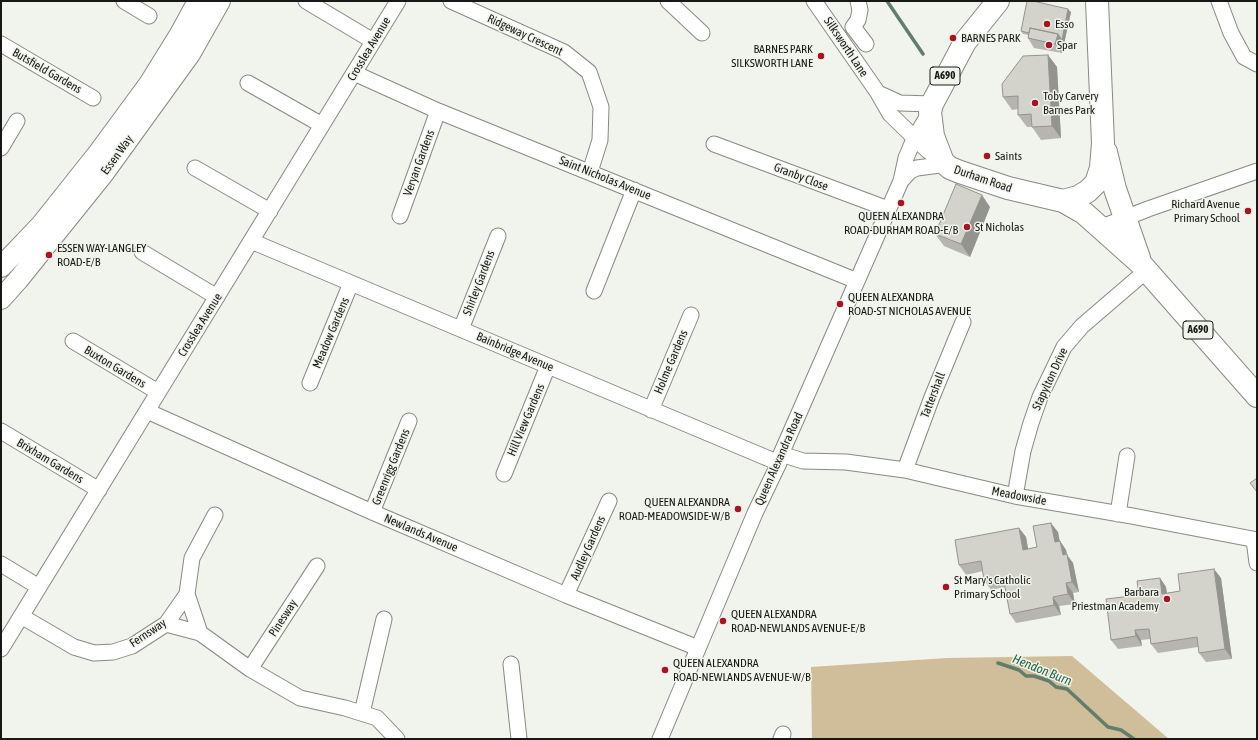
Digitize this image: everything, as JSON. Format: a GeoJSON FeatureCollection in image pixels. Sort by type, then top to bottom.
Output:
{"type":"FeatureCollection","features":[{"type":"Feature","properties":{"kind":"highway","name":"Durham Road"},"geometry":{"type":"LineString","coordinates":[[1063,201],[1078,197],[1088,191],[1096,182],[1101,168],[1103,143],[1097,1]]}},
{"type":"Feature","properties":{"kind":"highway","name":"A690"},"geometry":{"type":"LineString","coordinates":[[931,108],[963,45],[990,4]]}},
{"type":"Feature","properties":{"kind":"highway","name":"Durham Road"},"geometry":{"type":"LineString","coordinates":[[931,108],[933,136],[946,165],[1008,188],[1063,201],[1084,213],[1102,227],[1143,267],[1257,396]]}},
{"type":"Feature","properties":{"kind":"highway","name":"Durham Road"},"geometry":{"type":"LineString","coordinates":[[1103,143],[1124,217],[1143,267]]}},
{"type":"Feature","properties":{"kind":"main road","name":"Essen Way"},"geometry":{"type":"LineString","coordinates":[[1,267],[41,225],[99,152],[148,84],[180,34],[198,1]]}},
{"type":"Feature","properties":{"kind":"main road","name":"Essen Way"},"geometry":{"type":"LineString","coordinates":[[1,299],[104,173],[190,54],[220,1]]}},
{"type":"Feature","properties":{"kind":"street"},"geometry":{"type":"LineString","coordinates":[[124,1],[149,16]]}},
{"type":"Feature","properties":{"kind":"street"},"geometry":{"type":"LineString","coordinates":[[306,1],[373,41]]}},
{"type":"Feature","properties":{"kind":"street","name":"Crosslea Avenue"},"geometry":{"type":"LineString","coordinates":[[1,649],[398,1]]}},
{"type":"Feature","properties":{"kind":"street","name":"Ridgeway Crescent"},"geometry":{"type":"LineString","coordinates":[[451,1],[564,52],[589,72],[601,107],[600,140],[590,172]]}},
{"type":"Feature","properties":{"kind":"street"},"geometry":{"type":"LineString","coordinates":[[668,1],[702,33]]}},
{"type":"Feature","properties":{"kind":"street","name":"Silksworth Lane"},"geometry":{"type":"LineString","coordinates":[[814,1],[878,94],[890,114],[914,139],[946,165]]}},
{"type":"Feature","properties":{"kind":"street"},"geometry":{"type":"LineString","coordinates":[[858,1],[860,10],[858,20],[853,27],[866,44]]}},
{"type":"Feature","properties":{"kind":"street"},"geometry":{"type":"LineString","coordinates":[[1219,1],[1231,33],[1244,57],[1257,64]]}},
{"type":"Feature","properties":{"kind":"street","name":"Butsfield Gardens"},"geometry":{"type":"LineString","coordinates":[[1,44],[93,98]]}},
{"type":"Feature","properties":{"kind":"street","name":"Saint Nicholas Avenue"},"geometry":{"type":"LineString","coordinates":[[354,73],[438,111],[857,281]]}},
{"type":"Feature","properties":{"kind":"street"},"geometry":{"type":"LineString","coordinates":[[248,83],[322,126]]}},
{"type":"Feature","properties":{"kind":"street"},"geometry":{"type":"LineString","coordinates":[[878,94],[900,103],[931,108]]}},
{"type":"Feature","properties":{"kind":"street","name":"Queen Alexandra Road"},"geometry":{"type":"LineString","coordinates":[[660,739],[755,513],[901,181],[906,158],[914,139],[931,108]]}},
{"type":"Feature","properties":{"kind":"street","name":"Veryan Gardens"},"geometry":{"type":"LineString","coordinates":[[400,216],[438,111]]}},
{"type":"Feature","properties":{"kind":"street"},"geometry":{"type":"LineString","coordinates":[[1,148],[17,121]]}},
{"type":"Feature","properties":{"kind":"street","name":"Granby Close"},"geometry":{"type":"LineString","coordinates":[[714,144],[888,209]]}},
{"type":"Feature","properties":{"kind":"street","name":"Queen Alexandra Road"},"geometry":{"type":"LineString","coordinates":[[901,181],[910,171],[916,168],[946,165]]}},
{"type":"Feature","properties":{"kind":"street"},"geometry":{"type":"LineString","coordinates":[[196,168],[270,211]]}},
{"type":"Feature","properties":{"kind":"street"},"geometry":{"type":"LineString","coordinates":[[1102,227],[1124,217],[1257,171]]}},
{"type":"Feature","properties":{"kind":"street"},"geometry":{"type":"LineString","coordinates":[[594,291],[634,190]]}},
{"type":"Feature","properties":{"kind":"street","name":"Shirley Gardens"},"geometry":{"type":"LineString","coordinates":[[461,330],[498,236]]}},
{"type":"Feature","properties":{"kind":"street","name":"Bainbridge Avenue"},"geometry":{"type":"LineString","coordinates":[[251,241],[651,410],[780,459]]}},
{"type":"Feature","properties":{"kind":"street"},"geometry":{"type":"LineString","coordinates":[[142,252],[217,297]]}},
{"type":"Feature","properties":{"kind":"street","name":"Stapylton Drive"},"geometry":{"type":"LineString","coordinates":[[1015,496],[1030,423],[1040,397],[1064,347],[1082,326],[1143,267]]}},
{"type":"Feature","properties":{"kind":"street","name":"Meadow Gardens"},"geometry":{"type":"LineString","coordinates":[[310,382],[351,283]]}},
{"type":"Feature","properties":{"kind":"street","name":"Holme Gardens"},"geometry":{"type":"LineString","coordinates":[[651,410],[691,315]]}},
{"type":"Feature","properties":{"kind":"street","name":"Tattershall"},"geometry":{"type":"LineString","coordinates":[[905,470],[932,397],[963,322]]}},
{"type":"Feature","properties":{"kind":"street","name":"Buxton Gardens"},"geometry":{"type":"LineString","coordinates":[[72,341],[158,392]]}},
{"type":"Feature","properties":{"kind":"street","name":"Hill View Gardens"},"geometry":{"type":"LineString","coordinates":[[504,474],[548,366]]}},
{"type":"Feature","properties":{"kind":"street","name":"Newlands Avenue"},"geometry":{"type":"LineString","coordinates":[[147,411],[372,512],[566,595],[698,648]]}},
{"type":"Feature","properties":{"kind":"street","name":"Greenrigg Gardens"},"geometry":{"type":"LineString","coordinates":[[372,512],[409,421]]}},
{"type":"Feature","properties":{"kind":"street","name":"Brixham Gardens"},"geometry":{"type":"LineString","coordinates":[[1,431],[99,490]]}},
{"type":"Feature","properties":{"kind":"street"},"geometry":{"type":"LineString","coordinates":[[1118,514],[1127,456]]}},
{"type":"Feature","properties":{"kind":"street","name":"Meadowside"},"geometry":{"type":"LineString","coordinates":[[780,459],[803,462],[846,462],[905,470],[1015,496],[1256,540]]}},
{"type":"Feature","properties":{"kind":"street","name":"Audley Gardens"},"geometry":{"type":"LineString","coordinates":[[566,595],[609,501]]}},
{"type":"Feature","properties":{"kind":"street","name":"Fernsway"},"geometry":{"type":"LineString","coordinates":[[21,616],[74,647],[94,652],[113,652],[132,646],[166,624],[187,594],[192,558],[214,515]]}},
{"type":"Feature","properties":{"kind":"street"},"geometry":{"type":"LineString","coordinates":[[1256,540],[1257,563]]}},
{"type":"Feature","properties":{"kind":"street"},"geometry":{"type":"LineString","coordinates":[[1,564],[39,587]]}},
{"type":"Feature","properties":{"kind":"street","name":"Pinesway"},"geometry":{"type":"LineString","coordinates":[[250,669],[317,566]]}},
{"type":"Feature","properties":{"kind":"street"},"geometry":{"type":"LineString","coordinates":[[187,594],[200,633]]}},
{"type":"Feature","properties":{"kind":"street"},"geometry":{"type":"LineString","coordinates":[[362,713],[384,619]]}},
{"type":"Feature","properties":{"kind":"street"},"geometry":{"type":"LineString","coordinates":[[166,624],[200,633],[250,669],[300,698],[377,718],[397,739]]}},
{"type":"Feature","properties":{"kind":"street"},"geometry":{"type":"LineString","coordinates":[[511,664],[519,739]]}},
{"type":"Feature","properties":{"kind":"shaded area"},"geometry":{"type":"Polygon","coordinates":[[[1072,656],[1169,739],[812,739],[811,667],[947,658],[1072,656]]]}},
{"type":"Feature","properties":{"kind":"building","name":"Esso"},"geometry":{"type":"Polygon","coordinates":[[[1027,1],[1068,9],[1062,40],[1058,34],[1030,28],[1029,33],[1021,31],[1027,1]]]}},
{"type":"Feature","properties":{"kind":"building"},"geometry":{"type":"Polygon","coordinates":[[[1030,28],[1058,34],[1055,44],[1028,38],[1030,28]]]}},
{"type":"Feature","properties":{"kind":"building","name":"Toby Carvery Barnes Park"},"geometry":{"type":"Polygon","coordinates":[[[1048,55],[1052,126],[1032,127],[1031,114],[1018,115],[1018,96],[1003,97],[1002,84],[1023,56],[1048,55]]]}},
{"type":"Feature","properties":{"kind":"building"},"geometry":{"type":"Polygon","coordinates":[[[956,184],[982,195],[961,244],[935,234],[956,184]]]}},
{"type":"Feature","properties":{"kind":"building"},"geometry":{"type":"Polygon","coordinates":[[[1257,478],[1257,492],[1250,483],[1257,478]]]}},
{"type":"Feature","properties":{"kind":"building","name":"St Mary's Catholic Primary School"},"geometry":{"type":"Polygon","coordinates":[[[1051,523],[1055,542],[1060,541],[1063,555],[1067,554],[1072,582],[1066,583],[1068,594],[1053,597],[1054,605],[1010,614],[1003,577],[984,580],[981,561],[959,565],[955,540],[1019,528],[1023,550],[1037,547],[1033,526],[1051,523]]]}},
{"type":"Feature","properties":{"kind":"building"},"geometry":{"type":"Polygon","coordinates":[[[1214,569],[1225,649],[1199,653],[1197,637],[1151,644],[1149,629],[1135,630],[1136,636],[1111,640],[1106,599],[1139,595],[1137,581],[1160,578],[1162,594],[1180,591],[1178,574],[1214,569]]]}},
{"type":"Feature","properties":{"kind":"waterway","name":"Hendon Burn"},"geometry":{"type":"LineString","coordinates":[[887,1],[923,54]]}},
{"type":"Feature","properties":{"kind":"waterway","name":"Hendon Burn"},"geometry":{"type":"LineString","coordinates":[[998,663],[1019,670],[1026,676],[1034,676],[1049,681],[1056,687],[1067,689],[1108,727],[1121,730],[1134,739]]}},
{"type":"Feature","properties":{"kind":"place","name":"Esso"},"geometry":{"type":"Point","coordinates":[1047,24]}},
{"type":"Feature","properties":{"kind":"place","name":"BARNES PARK"},"geometry":{"type":"Point","coordinates":[953,38]}},
{"type":"Feature","properties":{"kind":"place","name":"Spar"},"geometry":{"type":"Point","coordinates":[1049,45]}},
{"type":"Feature","properties":{"kind":"place","name":"BARNES PARK SILKSWORTH LANE"},"geometry":{"type":"Point","coordinates":[821,56]}},
{"type":"Feature","properties":{"kind":"place","name":"Toby Carvery Barnes Park"},"geometry":{"type":"Point","coordinates":[1035,103]}},
{"type":"Feature","properties":{"kind":"place","name":"Saints"},"geometry":{"type":"Point","coordinates":[987,156]}},
{"type":"Feature","properties":{"kind":"place","name":"QUEEN ALEXANDRA ROAD-DURHAM ROAD-E/B"},"geometry":{"type":"Point","coordinates":[901,203]}},
{"type":"Feature","properties":{"kind":"place","name":"Richard Avenue Primary School"},"geometry":{"type":"Point","coordinates":[1248,211]}},
{"type":"Feature","properties":{"kind":"place","name":"St Nicholas"},"geometry":{"type":"Point","coordinates":[967,227]}},
{"type":"Feature","properties":{"kind":"place","name":"ESSEN WAY-LANGLEY ROAD-E/B"},"geometry":{"type":"Point","coordinates":[49,255]}},
{"type":"Feature","properties":{"kind":"place","name":"QUEEN ALEXANDRA ROAD-ST NICHOLAS AVENUE"},"geometry":{"type":"Point","coordinates":[840,304]}},
{"type":"Feature","properties":{"kind":"place","name":"QUEEN ALEXANDRA ROAD-MEADOWSIDE-W/B"},"geometry":{"type":"Point","coordinates":[738,509]}},
{"type":"Feature","properties":{"kind":"place","name":"St Mary's Catholic Primary School"},"geometry":{"type":"Point","coordinates":[946,587]}},
{"type":"Feature","properties":{"kind":"place","name":"Barbara Priestman Academy"},"geometry":{"type":"Point","coordinates":[1167,599]}},
{"type":"Feature","properties":{"kind":"place","name":"QUEEN ALEXANDRA ROAD-NEWLANDS AVENUE-E/B"},"geometry":{"type":"Point","coordinates":[723,621]}},
{"type":"Feature","properties":{"kind":"place","name":"QUEEN ALEXANDRA ROAD-NEWLANDS AVENUE-W/B"},"geometry":{"type":"Point","coordinates":[665,670]}}]}
